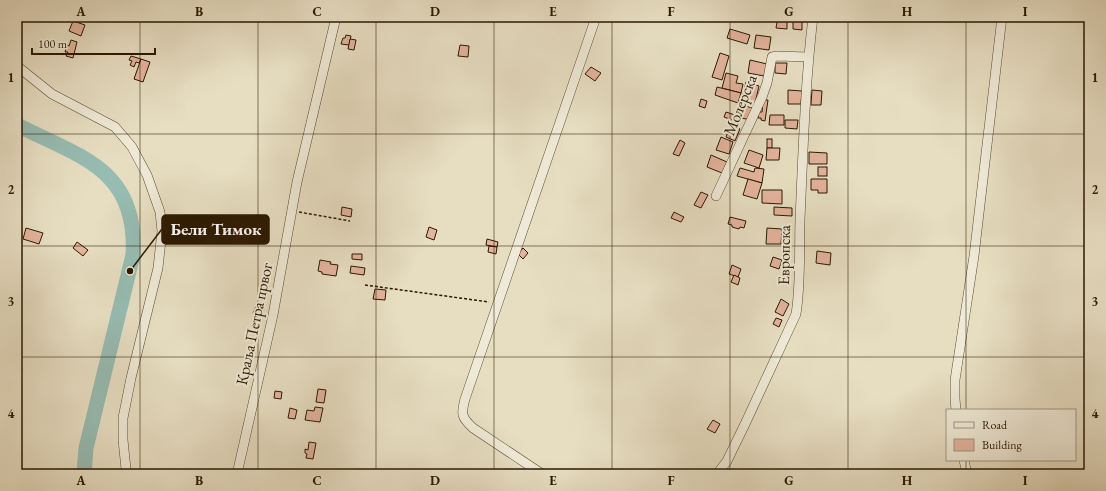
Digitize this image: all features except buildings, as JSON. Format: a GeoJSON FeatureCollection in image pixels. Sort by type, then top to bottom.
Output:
{"type":"FeatureCollection","features":[{"type":"Feature","properties":{"kind":"street","name":"Краља Петра првог"},"geometry":{"type":"LineString","coordinates":[[237,474],[273,315],[297,182],[336,17]]}},
{"type":"Feature","properties":{"kind":"street"},"geometry":{"type":"LineString","coordinates":[[542,474],[473,428],[464,419],[463,409],[465,398],[497,303],[596,17]]}},
{"type":"Feature","properties":{"kind":"street","name":"Европска"},"geometry":{"type":"LineString","coordinates":[[717,474],[727,461],[796,314],[799,295],[800,220],[808,57],[813,17]]}},
{"type":"Feature","properties":{"kind":"street"},"geometry":{"type":"LineString","coordinates":[[956,409],[956,380],[974,256],[1002,17]]}},
{"type":"Feature","properties":{"kind":"street","name":"Молерска"},"geometry":{"type":"LineString","coordinates":[[716,196],[762,97],[767,83],[772,57],[808,57]]}},
{"type":"Feature","properties":{"kind":"street"},"geometry":{"type":"LineString","coordinates":[[17,66],[52,94],[114,127],[132,146],[147,175],[160,212],[162,231],[158,268],[131,378],[123,418],[123,440],[126,469],[128,474]]}},
{"type":"Feature","properties":{"kind":"street"},"geometry":{"type":"LineString","coordinates":[[964,461],[967,474]]}},
{"type":"Feature","properties":{"kind":"path"},"geometry":{"type":"LineString","coordinates":[[292,211],[350,221]]}},
{"type":"Feature","properties":{"kind":"path"},"geometry":{"type":"LineString","coordinates":[[365,285],[497,303]]}},
{"type":"Feature","properties":{"kind":"waterway"},"geometry":{"type":"LineString","coordinates":[[17,125],[83,158],[100,170],[115,185],[126,203],[132,226],[133,255],[86,448],[84,474]]}},
{"type":"Feature","properties":{"kind":"place","name":"Бели Тимок"},"geometry":{"type":"Point","coordinates":[130,271]}}]}
